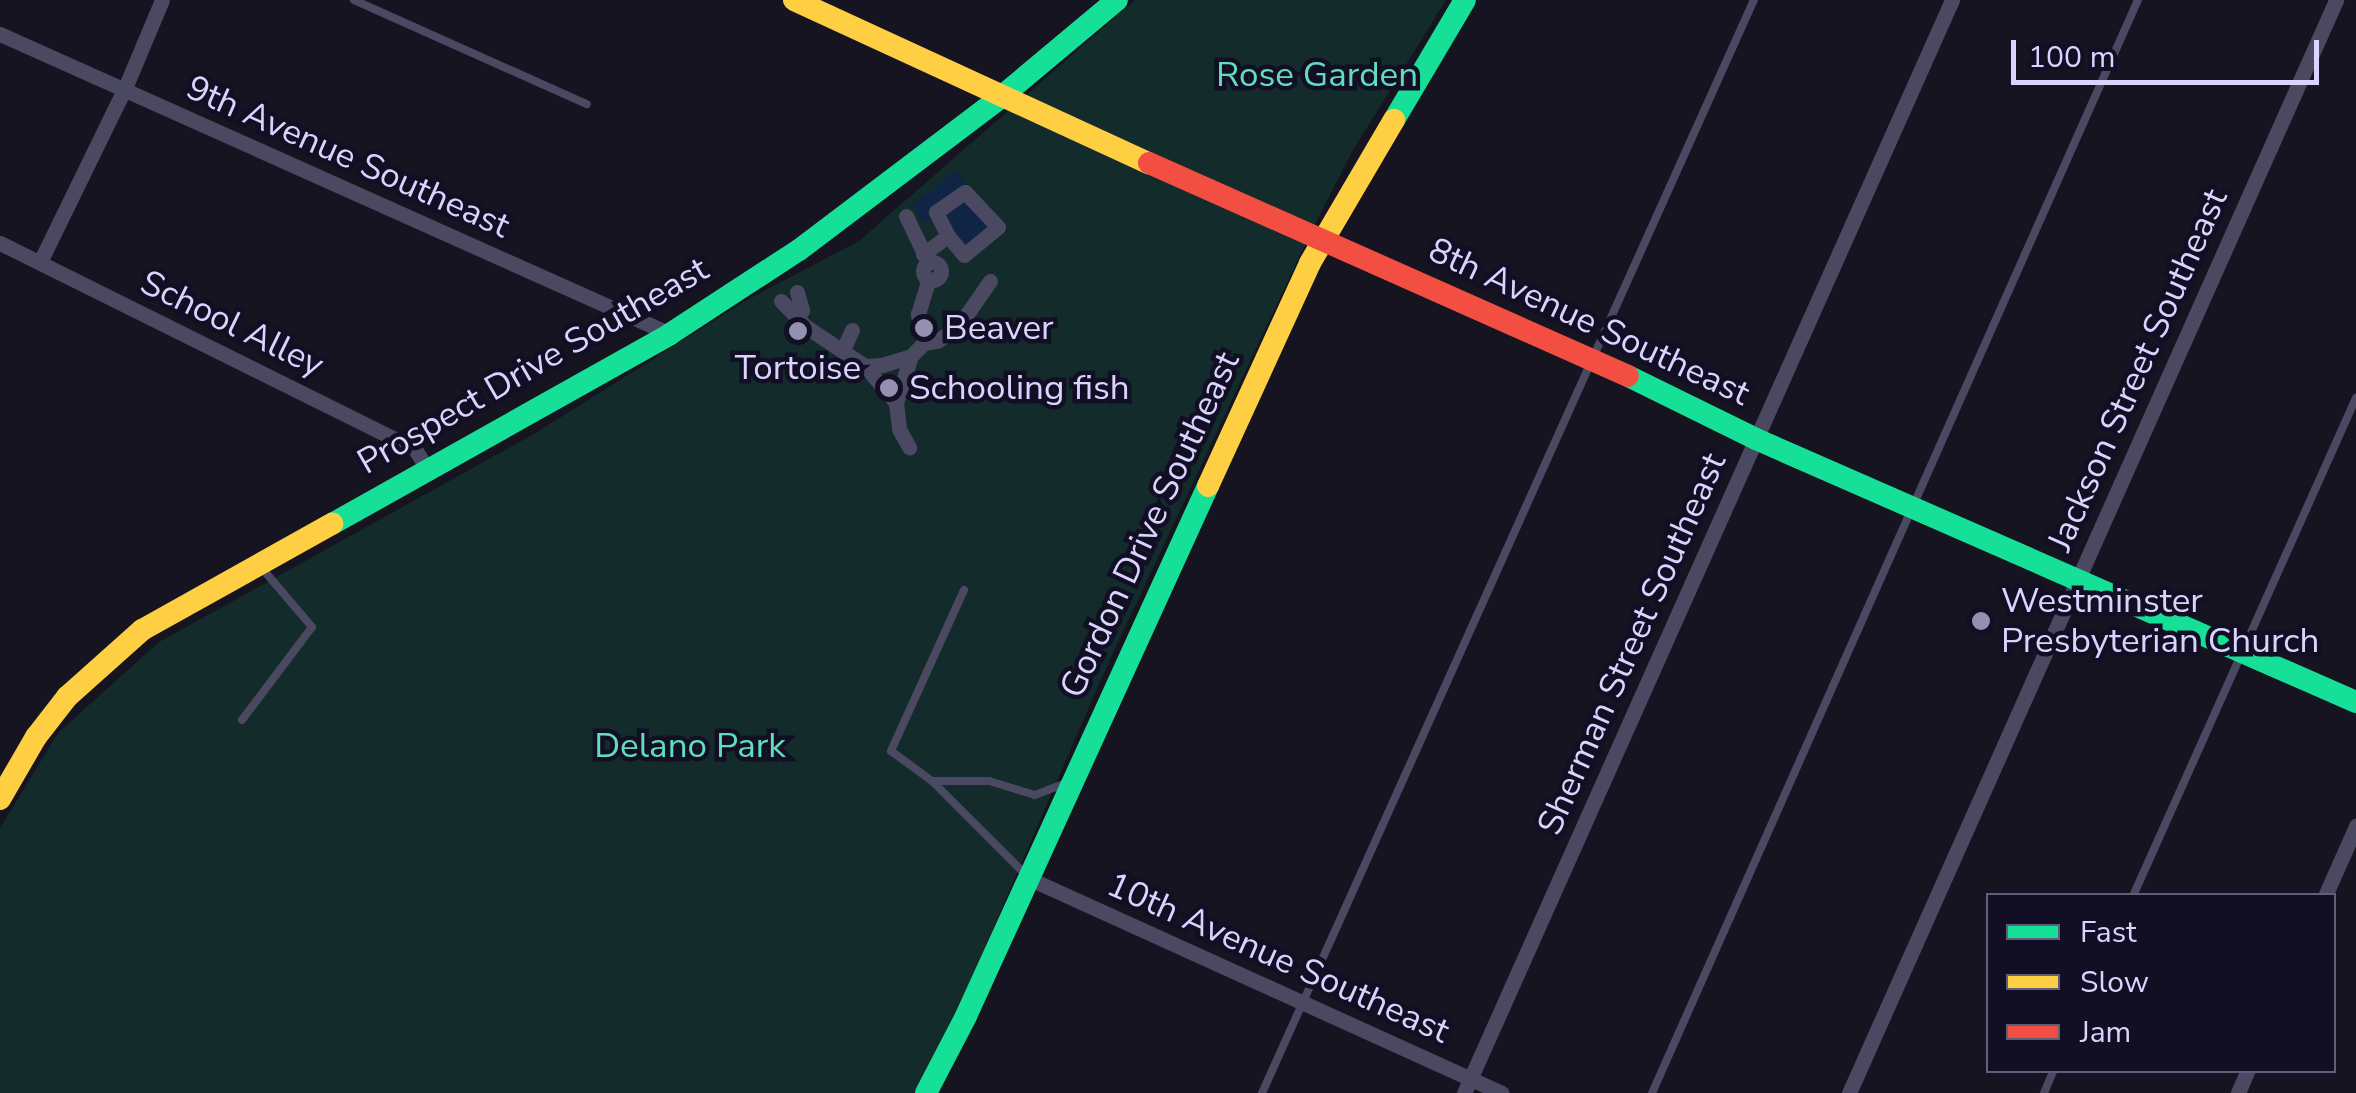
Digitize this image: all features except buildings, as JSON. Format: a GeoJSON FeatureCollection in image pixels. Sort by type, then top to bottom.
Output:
{"type":"FeatureCollection","features":[{"type":"Feature","properties":{"kind":"street"},"geometry":{"type":"LineString","coordinates":[[40,262],[126,88],[162,0]]}},
{"type":"Feature","properties":{"kind":"street","name":"8th Avenue Southeast"},"geometry":{"type":"LineString","coordinates":[[794,0],[831,8],[1001,97],[1592,359],[1756,439],[2079,577],[2356,702]]}},
{"type":"Feature","properties":{"kind":"street","name":"Prospect Drive Southeast"},"geometry":{"type":"LineString","coordinates":[[0,799],[36,737],[102,662],[142,630],[670,334],[799,250],[1001,97],[1117,0]]}},
{"type":"Feature","properties":{"kind":"street","name":"Gordon Drive Southeast"},"geometry":{"type":"LineString","coordinates":[[926,1093],[1323,239],[1465,0]]}},
{"type":"Feature","properties":{"kind":"street","name":"Sherman Street Southeast"},"geometry":{"type":"LineString","coordinates":[[1468,1086],[1952,0]]}},
{"type":"Feature","properties":{"kind":"street","name":"Jackson Street Southeast"},"geometry":{"type":"LineString","coordinates":[[1848,1093],[2336,0]]}},
{"type":"Feature","properties":{"kind":"street","name":"9th Avenue Southeast"},"geometry":{"type":"LineString","coordinates":[[0,34],[670,334]]}},
{"type":"Feature","properties":{"kind":"street"},"geometry":{"type":"LineString","coordinates":[[906,216],[927,266]]}},
{"type":"Feature","properties":{"kind":"street"},"geometry":{"type":"LineString","coordinates":[[924,343],[918,314],[927,266],[948,236]]}},
{"type":"Feature","properties":{"kind":"street","name":"School Alley"},"geometry":{"type":"LineString","coordinates":[[0,243],[415,448],[427,469]]}},
{"type":"Feature","properties":{"kind":"street"},"geometry":{"type":"LineString","coordinates":[[909,447],[898,428],[896,402],[911,356],[924,343],[937,342],[958,327],[990,281]]}},
{"type":"Feature","properties":{"kind":"street"},"geometry":{"type":"LineString","coordinates":[[796,316],[802,310],[797,292]]}},
{"type":"Feature","properties":{"kind":"street"},"geometry":{"type":"LineString","coordinates":[[781,302],[865,366],[896,402]]}},
{"type":"Feature","properties":{"kind":"street"},"geometry":{"type":"LineString","coordinates":[[843,350],[852,330]]}},
{"type":"Feature","properties":{"kind":"street"},"geometry":{"type":"LineString","coordinates":[[865,366],[911,356]]}},
{"type":"Feature","properties":{"kind":"street"},"geometry":{"type":"LineString","coordinates":[[2327,893],[2356,826]]}},
{"type":"Feature","properties":{"kind":"street","name":"10th Avenue Southeast"},"geometry":{"type":"LineString","coordinates":[[1028,878],[1302,1001],[1468,1086],[1502,1093]]}},
{"type":"Feature","properties":{"kind":"lane"},"geometry":{"type":"LineString","coordinates":[[354,0],[587,104]]}},
{"type":"Feature","properties":{"kind":"lane"},"geometry":{"type":"LineString","coordinates":[[1262,1093],[1754,0]]}},
{"type":"Feature","properties":{"kind":"lane"},"geometry":{"type":"LineString","coordinates":[[1652,1093],[2138,0]]}},
{"type":"Feature","properties":{"kind":"lane"},"geometry":{"type":"LineString","coordinates":[[2133,893],[2356,398]]}},
{"type":"Feature","properties":{"kind":"lane"},"geometry":{"type":"LineString","coordinates":[[242,720],[312,628],[257,563]]}},
{"type":"Feature","properties":{"kind":"lane"},"geometry":{"type":"LineString","coordinates":[[964,590],[890,751],[932,780],[1009,853],[1028,878]]}},
{"type":"Feature","properties":{"kind":"lane"},"geometry":{"type":"LineString","coordinates":[[932,780],[989,781],[1035,795],[1072,782]]}},
{"type":"Feature","properties":{"kind":"green space","name":"Delano Park"},"geometry":{"type":"Polygon","coordinates":[[[1135,0],[1446,0],[1352,152],[1310,234],[1106,668],[966,991],[914,1093],[0,1093],[0,828],[58,733],[159,642],[534,434],[747,300],[859,241],[1135,0]]]}},
{"type":"Feature","properties":{"kind":"water"},"geometry":{"type":"Polygon","coordinates":[[[955,171],[1009,230],[968,260],[957,259],[933,219],[923,222],[913,205],[955,171]]]}},
{"type":"Feature","properties":{"kind":"traffic: fast"},"geometry":{"type":"LineString","coordinates":[[332,524],[670,334],[799,250],[1001,97],[1117,0]]}},
{"type":"Feature","properties":{"kind":"traffic: fast"},"geometry":{"type":"LineString","coordinates":[[1394,120],[1465,0]]}},
{"type":"Feature","properties":{"kind":"traffic: fast"},"geometry":{"type":"LineString","coordinates":[[1628,376],[1756,439],[2356,702]]}},
{"type":"Feature","properties":{"kind":"traffic: fast"},"geometry":{"type":"LineString","coordinates":[[926,1093],[966,1016],[1208,486]]}},
{"type":"Feature","properties":{"kind":"traffic: slow"},"geometry":{"type":"LineString","coordinates":[[794,0],[1149,163]]}},
{"type":"Feature","properties":{"kind":"traffic: slow"},"geometry":{"type":"LineString","coordinates":[[1208,486],[1310,263],[1394,120]]}},
{"type":"Feature","properties":{"kind":"traffic: slow"},"geometry":{"type":"LineString","coordinates":[[0,799],[36,737],[67,697],[142,630],[332,524]]}},
{"type":"Feature","properties":{"kind":"traffic: jam"},"geometry":{"type":"LineString","coordinates":[[1149,163],[1628,376]]}},
{"type":"Feature","properties":{"kind":"place","name":"Beaver"},"geometry":{"type":"Point","coordinates":[924,328]}},
{"type":"Feature","properties":{"kind":"place","name":"Tortoise"},"geometry":{"type":"Point","coordinates":[798,331]}},
{"type":"Feature","properties":{"kind":"place","name":"Schooling fish"},"geometry":{"type":"Point","coordinates":[889,388]}},
{"type":"Feature","properties":{"kind":"place","name":"Westminster Presbyterian Church"},"geometry":{"type":"Point","coordinates":[1981,621]}},
{"type":"Feature","properties":{"kind":"park label","name":"Rose Garden"},"geometry":{"type":"Point","coordinates":[1317,75]}}]}
